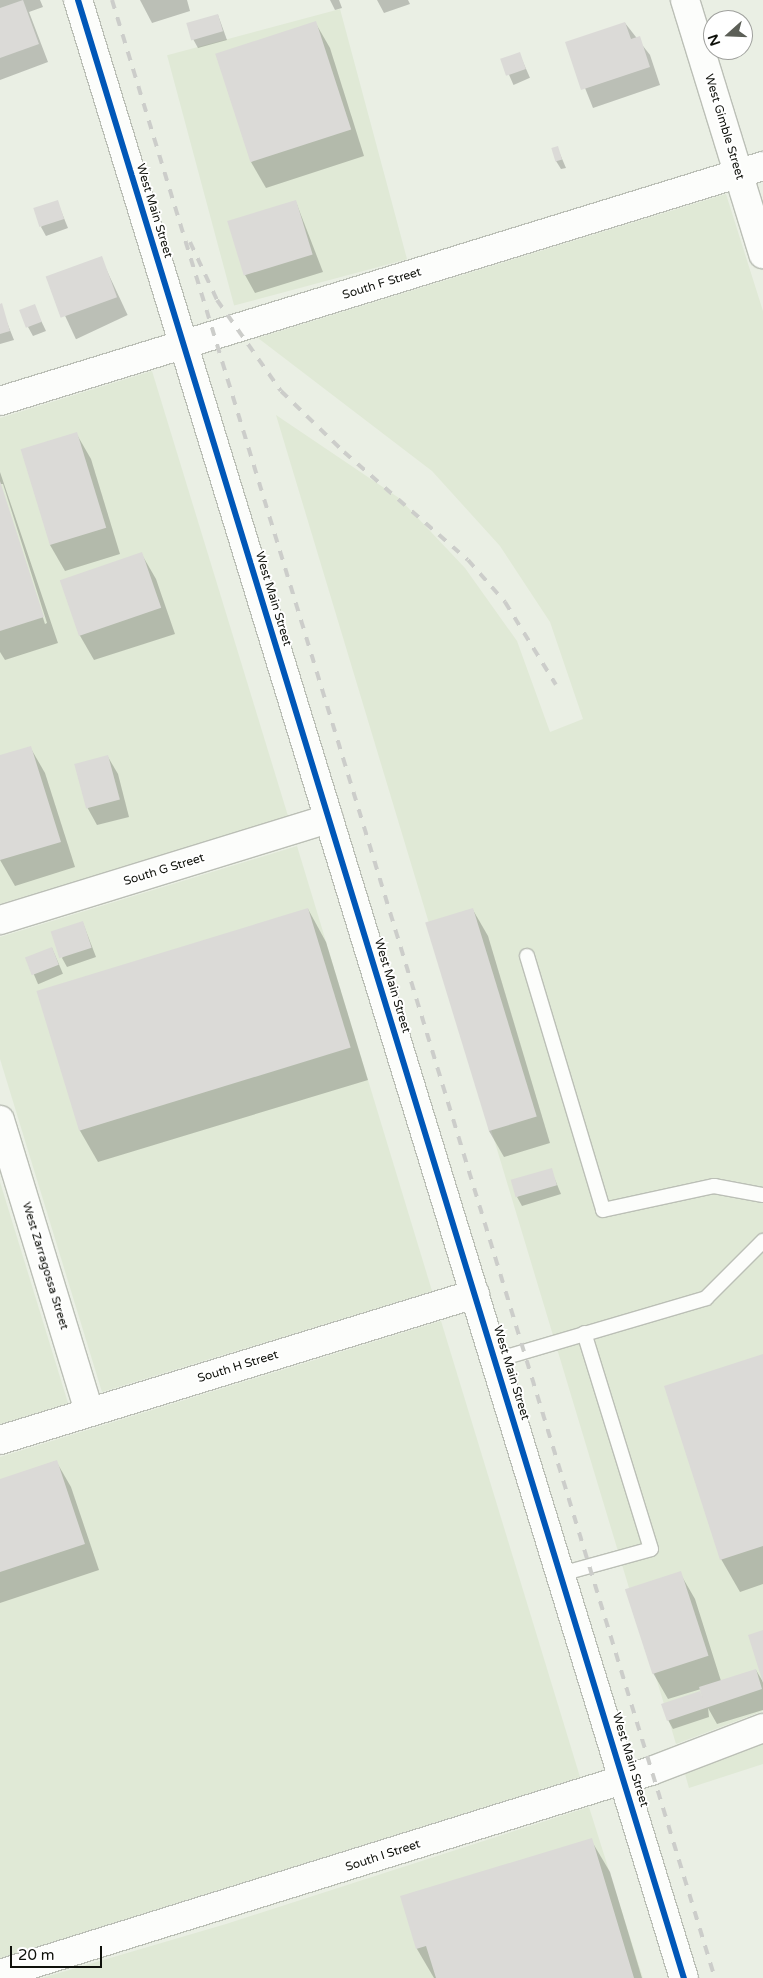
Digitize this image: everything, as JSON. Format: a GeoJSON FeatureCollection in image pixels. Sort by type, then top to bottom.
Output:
{"type":"FeatureCollection","features":[{"type":"Feature","properties":{"kind":"street","name":"West Main Street"},"geometry":{"type":"LineString","coordinates":[[78,0],[684,1978]]}},
{"type":"Feature","properties":{"kind":"street","name":"West Gimble Street"},"geometry":{"type":"LineString","coordinates":[[685,0],[751,170],[763,254]]}},
{"type":"Feature","properties":{"kind":"street","name":"South F Street"},"geometry":{"type":"LineString","coordinates":[[0,401],[751,170]]}},
{"type":"Feature","properties":{"kind":"street","name":"South G Street"},"geometry":{"type":"LineString","coordinates":[[0,920],[329,819]]}},
{"type":"Feature","properties":{"kind":"street","name":"West Zarragossa Street"},"geometry":{"type":"LineString","coordinates":[[0,1120],[90,1412]]}},
{"type":"Feature","properties":{"kind":"street","name":"South H Street"},"geometry":{"type":"LineString","coordinates":[[0,1440],[475,1294]]}},
{"type":"Feature","properties":{"kind":"street","name":"South I Street"},"geometry":{"type":"LineString","coordinates":[[0,1974],[624,1779],[763,1728]]}},
{"type":"Feature","properties":{"kind":"lane"},"geometry":{"type":"LineString","coordinates":[[527,956],[603,1210],[714,1186],[763,1195]]}},
{"type":"Feature","properties":{"kind":"lane"},"geometry":{"type":"LineString","coordinates":[[496,1360],[706,1298],[763,1241]]}},
{"type":"Feature","properties":{"kind":"lane"},"geometry":{"type":"LineString","coordinates":[[561,1574],[651,1549],[584,1333]]}},
{"type":"Feature","properties":{"kind":"shaded area"},"geometry":{"type":"Polygon","coordinates":[[[340,9],[407,259],[234,306],[167,55],[340,9]]]}},
{"type":"Feature","properties":{"kind":"shaded area"},"geometry":{"type":"Polygon","coordinates":[[[726,194],[763,311],[763,1711],[676,1744],[276,415],[399,498],[465,568],[517,641],[550,732],[583,719],[550,622],[500,546],[432,471],[258,338],[726,194]]]}},
{"type":"Feature","properties":{"kind":"shaded area"},"geometry":{"type":"Polygon","coordinates":[[[152,371],[288,816],[0,904],[0,418],[152,371]]]}},
{"type":"Feature","properties":{"kind":"shaded area"},"geometry":{"type":"Polygon","coordinates":[[[297,846],[432,1291],[102,1392],[0,1059],[0,937],[297,846]]]}},
{"type":"Feature","properties":{"kind":"shaded area"},"geometry":{"type":"Polygon","coordinates":[[[0,1182],[68,1403],[0,1424],[0,1182]]]}},
{"type":"Feature","properties":{"kind":"shaded area"},"geometry":{"type":"Polygon","coordinates":[[[441,1321],[580,1777],[0,1958],[0,1457],[441,1321]]]}},
{"type":"Feature","properties":{"kind":"shaded area"},"geometry":{"type":"Polygon","coordinates":[[[763,1744],[763,1764],[689,1788],[685,1774],[763,1744]]]}},
{"type":"Feature","properties":{"kind":"shaded area"},"geometry":{"type":"Polygon","coordinates":[[[589,1807],[643,1978],[42,1978],[226,1924],[589,1807]]]}},
{"type":"Feature","properties":{"kind":"building"},"geometry":{"type":"Polygon","coordinates":[[[23,0],[39,44],[0,58],[0,8],[23,0]]]}},
{"type":"Feature","properties":{"kind":"building"},"geometry":{"type":"Polygon","coordinates":[[[218,14],[223,31],[191,40],[186,23],[218,14]]]}},
{"type":"Feature","properties":{"kind":"building"},"geometry":{"type":"Polygon","coordinates":[[[316,21],[351,129],[250,162],[215,54],[316,21]]]}},
{"type":"Feature","properties":{"kind":"building"},"geometry":{"type":"Polygon","coordinates":[[[625,22],[631,39],[640,36],[650,67],[581,90],[565,42],[625,22]]]}},
{"type":"Feature","properties":{"kind":"building"},"geometry":{"type":"Polygon","coordinates":[[[520,52],[526,69],[506,76],[500,59],[520,52]]]}},
{"type":"Feature","properties":{"kind":"building"},"geometry":{"type":"Polygon","coordinates":[[[558,146],[562,159],[555,161],[551,148],[558,146]]]}},
{"type":"Feature","properties":{"kind":"building"},"geometry":{"type":"Polygon","coordinates":[[[58,200],[64,219],[39,227],[33,208],[58,200]]]}},
{"type":"Feature","properties":{"kind":"building"},"geometry":{"type":"Polygon","coordinates":[[[296,200],[313,255],[244,276],[227,221],[296,200]]]}},
{"type":"Feature","properties":{"kind":"building"},"geometry":{"type":"Polygon","coordinates":[[[102,256],[117,297],[61,318],[46,277],[102,256]]]}},
{"type":"Feature","properties":{"kind":"building"},"geometry":{"type":"Polygon","coordinates":[[[2,303],[10,331],[0,334],[0,304],[2,303]]]}},
{"type":"Feature","properties":{"kind":"building"},"geometry":{"type":"Polygon","coordinates":[[[35,304],[42,322],[26,328],[19,310],[35,304]]]}},
{"type":"Feature","properties":{"kind":"building"},"geometry":{"type":"Polygon","coordinates":[[[77,432],[106,528],[50,545],[21,449],[77,432]]]}},
{"type":"Feature","properties":{"kind":"building"},"geometry":{"type":"Polygon","coordinates":[[[0,481],[44,617],[0,631],[0,481]]]}},
{"type":"Feature","properties":{"kind":"building"},"geometry":{"type":"Polygon","coordinates":[[[142,552],[161,608],[79,636],[60,580],[142,552]]]}},
{"type":"Feature","properties":{"kind":"building"},"geometry":{"type":"Polygon","coordinates":[[[31,746],[61,842],[0,860],[0,755],[31,746]]]}},
{"type":"Feature","properties":{"kind":"building"},"geometry":{"type":"Polygon","coordinates":[[[108,755],[120,799],[86,808],[74,764],[108,755]]]}},
{"type":"Feature","properties":{"kind":"building"},"geometry":{"type":"Polygon","coordinates":[[[308,908],[351,1048],[79,1131],[36,991],[308,908]]]}},
{"type":"Feature","properties":{"kind":"building"},"geometry":{"type":"Polygon","coordinates":[[[473,908],[537,1116],[489,1131],[425,923],[473,908]]]}},
{"type":"Feature","properties":{"kind":"building"},"geometry":{"type":"Polygon","coordinates":[[[83,921],[92,948],[59,958],[51,932],[83,921]]]}},
{"type":"Feature","properties":{"kind":"building"},"geometry":{"type":"Polygon","coordinates":[[[52,947],[59,965],[32,975],[25,957],[52,947]]]}},
{"type":"Feature","properties":{"kind":"building"},"geometry":{"type":"Polygon","coordinates":[[[552,1168],[557,1185],[516,1197],[511,1180],[552,1168]]]}},
{"type":"Feature","properties":{"kind":"building"},"geometry":{"type":"Polygon","coordinates":[[[763,1354],[763,1546],[720,1560],[664,1386],[763,1354]]]}},
{"type":"Feature","properties":{"kind":"building"},"geometry":{"type":"Polygon","coordinates":[[[57,1460],[85,1544],[0,1572],[0,1479],[57,1460]]]}},
{"type":"Feature","properties":{"kind":"building"},"geometry":{"type":"Polygon","coordinates":[[[681,1571],[709,1656],[652,1674],[625,1589],[681,1571]]]}},
{"type":"Feature","properties":{"kind":"building"},"geometry":{"type":"Polygon","coordinates":[[[763,1630],[763,1683],[748,1635],[763,1630]]]}},
{"type":"Feature","properties":{"kind":"building"},"geometry":{"type":"Polygon","coordinates":[[[756,1669],[762,1689],[667,1721],[661,1704],[700,1691],[703,1699],[699,1687],[756,1669]]]}},
{"type":"Feature","properties":{"kind":"building"},"geometry":{"type":"Polygon","coordinates":[[[592,1838],[634,1978],[436,1978],[426,1946],[416,1949],[400,1896],[592,1838]]]}},
{"type":"Feature","properties":{"kind":"railway"},"geometry":{"type":"LineString","coordinates":[[112,0],[715,1978]]}},
{"type":"Feature","properties":{"kind":"railway"},"geometry":{"type":"LineString","coordinates":[[190,242],[217,300],[281,391],[344,452],[468,560],[505,602],[556,685]]}},
{"type":"Feature","properties":{"kind":"cycle path"},"geometry":{"type":"LineString","coordinates":[[78,0],[684,1978]]}}]}
